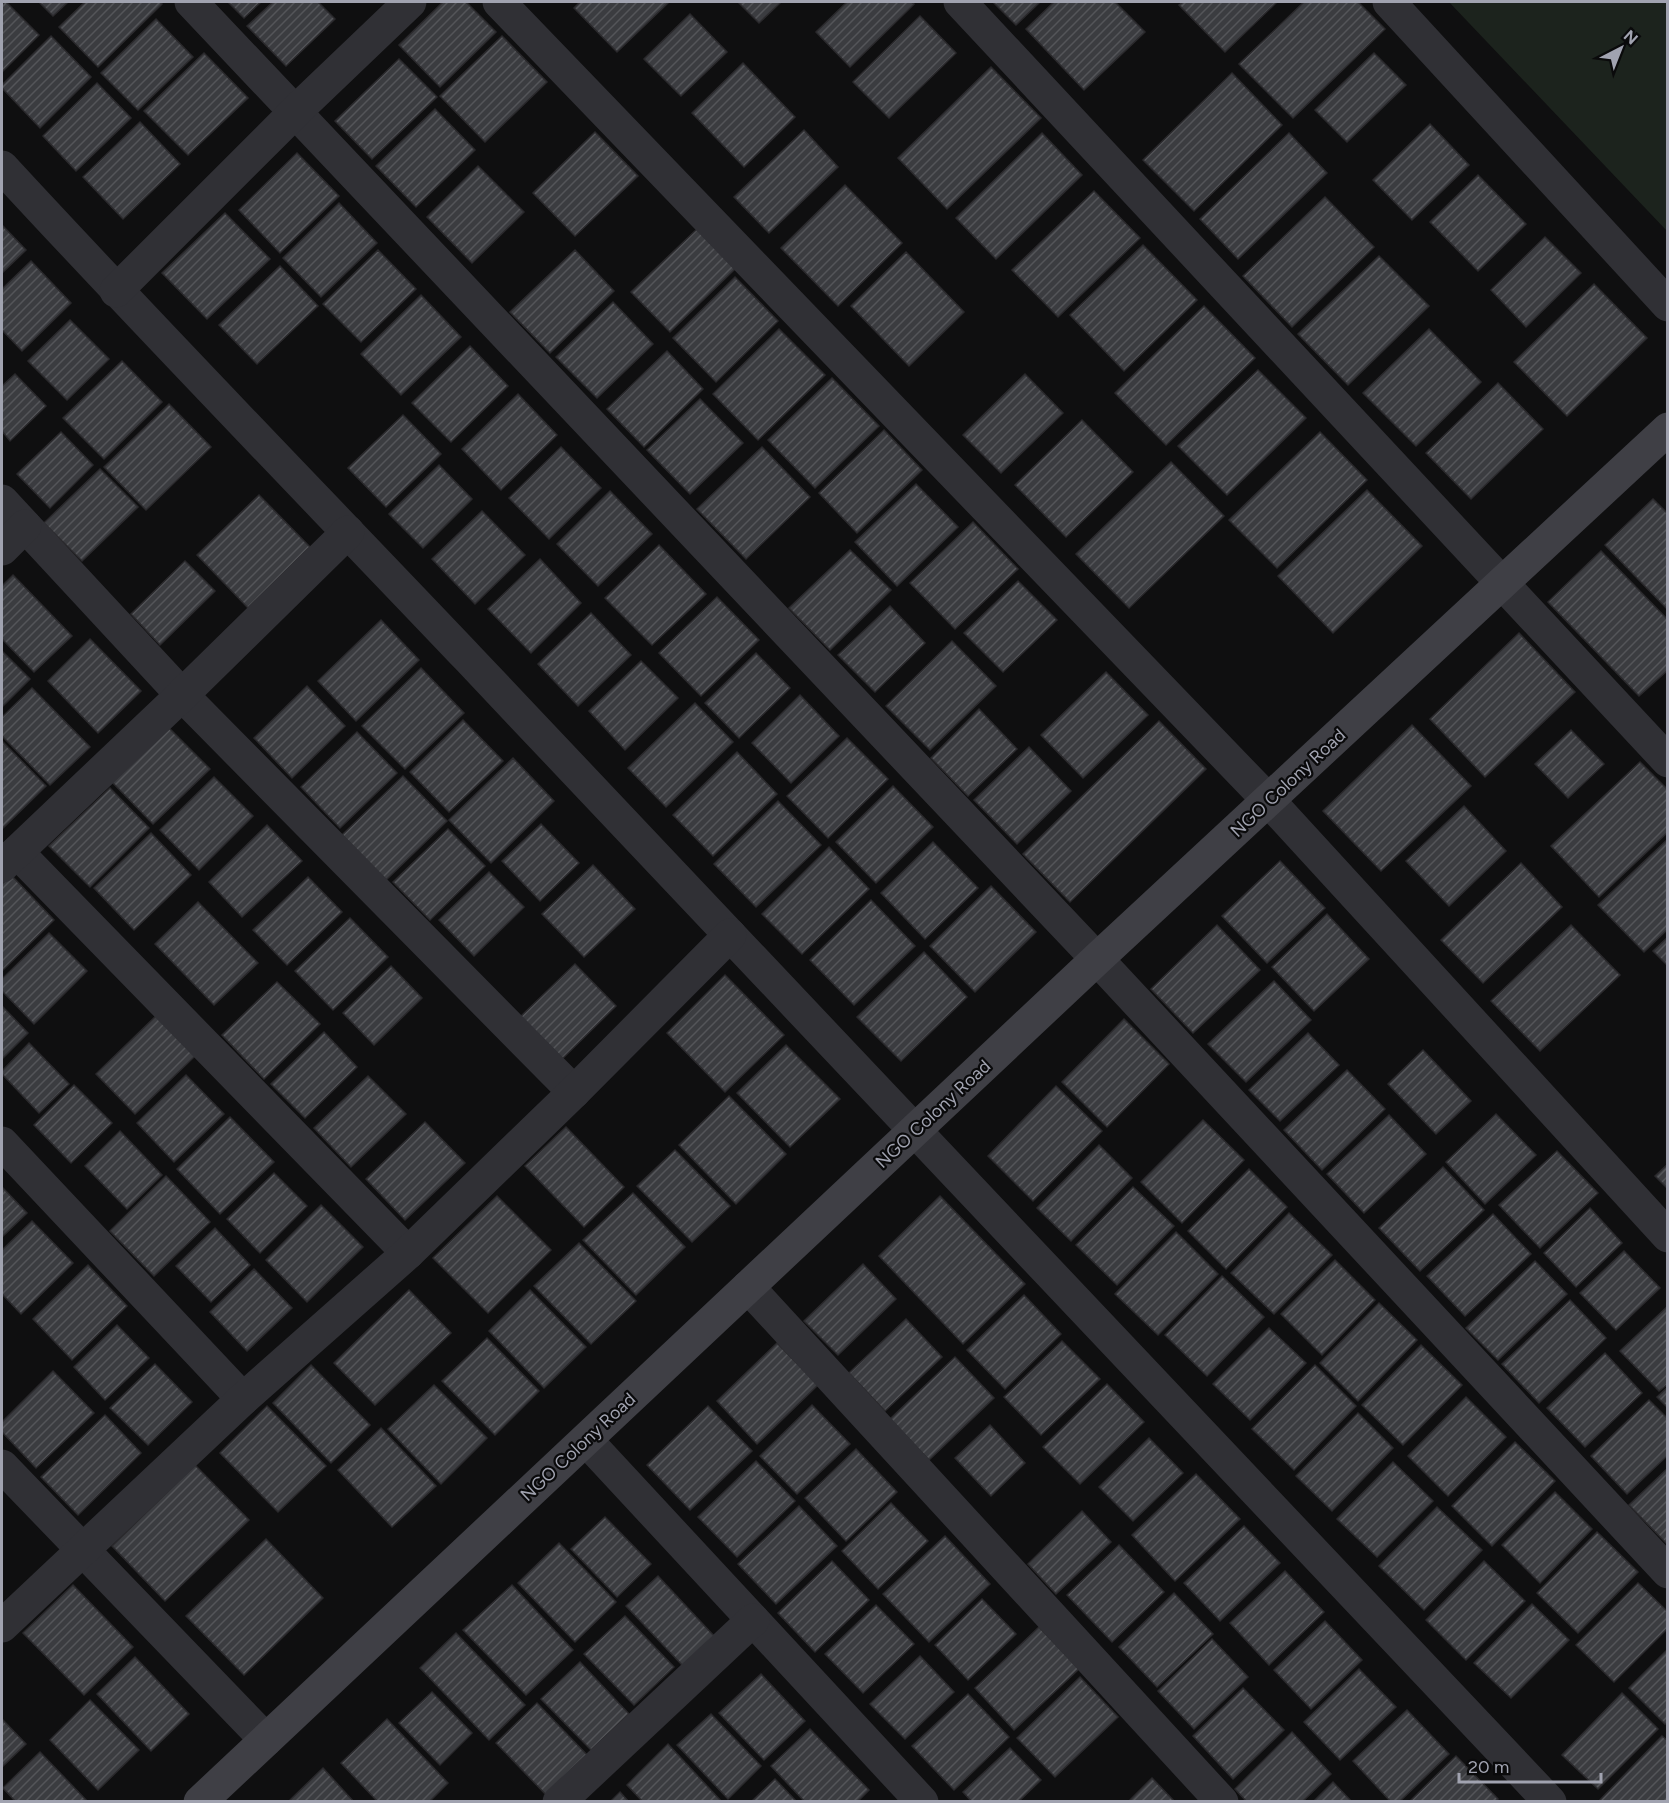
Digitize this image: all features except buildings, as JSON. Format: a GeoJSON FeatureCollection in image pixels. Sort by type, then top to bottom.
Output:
{"type":"FeatureCollection","features":[{"type":"Feature","properties":{"kind":"street"},"geometry":{"type":"LineString","coordinates":[[191,2],[1097,959],[1668,1572]]}},
{"type":"Feature","properties":{"kind":"street"},"geometry":{"type":"LineString","coordinates":[[116,291],[296,111],[410,2]]}},
{"type":"Feature","properties":{"kind":"street"},"geometry":{"type":"LineString","coordinates":[[499,2],[1269,801],[1668,1236]]}},
{"type":"Feature","properties":{"kind":"street"},"geometry":{"type":"LineString","coordinates":[[960,2],[1668,761]]}},
{"type":"Feature","properties":{"kind":"street"},"geometry":{"type":"LineString","coordinates":[[1389,2],[1668,305]]}},
{"type":"Feature","properties":{"kind":"street"},"geometry":{"type":"LineString","coordinates":[[2,167],[116,291],[916,1130],[1550,1802]]}},
{"type":"Feature","properties":{"kind":"street","name":"NGO Colony Road"},"geometry":{"type":"LineString","coordinates":[[200,1802],[1097,959],[1668,429]]}},
{"type":"Feature","properties":{"kind":"street"},"geometry":{"type":"LineString","coordinates":[[2,501],[182,695],[574,1092]]}},
{"type":"Feature","properties":{"kind":"street"},"geometry":{"type":"LineString","coordinates":[[2,549],[25,526]]}},
{"type":"Feature","properties":{"kind":"street"},"geometry":{"type":"LineString","coordinates":[[348,532],[182,695],[9,859],[408,1253]]}},
{"type":"Feature","properties":{"kind":"street"},"geometry":{"type":"LineString","coordinates":[[2,1626],[243,1399],[408,1253],[574,1092],[730,935]]}},
{"type":"Feature","properties":{"kind":"street"},"geometry":{"type":"LineString","coordinates":[[2,1143],[243,1399]]}},
{"type":"Feature","properties":{"kind":"street"},"geometry":{"type":"LineString","coordinates":[[748,1287],[1222,1802]]}},
{"type":"Feature","properties":{"kind":"street"},"geometry":{"type":"LineString","coordinates":[[586,1440],[917,1800]]}},
{"type":"Feature","properties":{"kind":"street"},"geometry":{"type":"LineString","coordinates":[[2,1466],[266,1740]]}},
{"type":"Feature","properties":{"kind":"street"},"geometry":{"type":"LineString","coordinates":[[559,1802],[753,1620]]}},
{"type":"Feature","properties":{"kind":"shaded area"},"geometry":{"type":"Polygon","coordinates":[[[1449,2],[1667,2],[1667,231],[1449,2]]]}}]}
